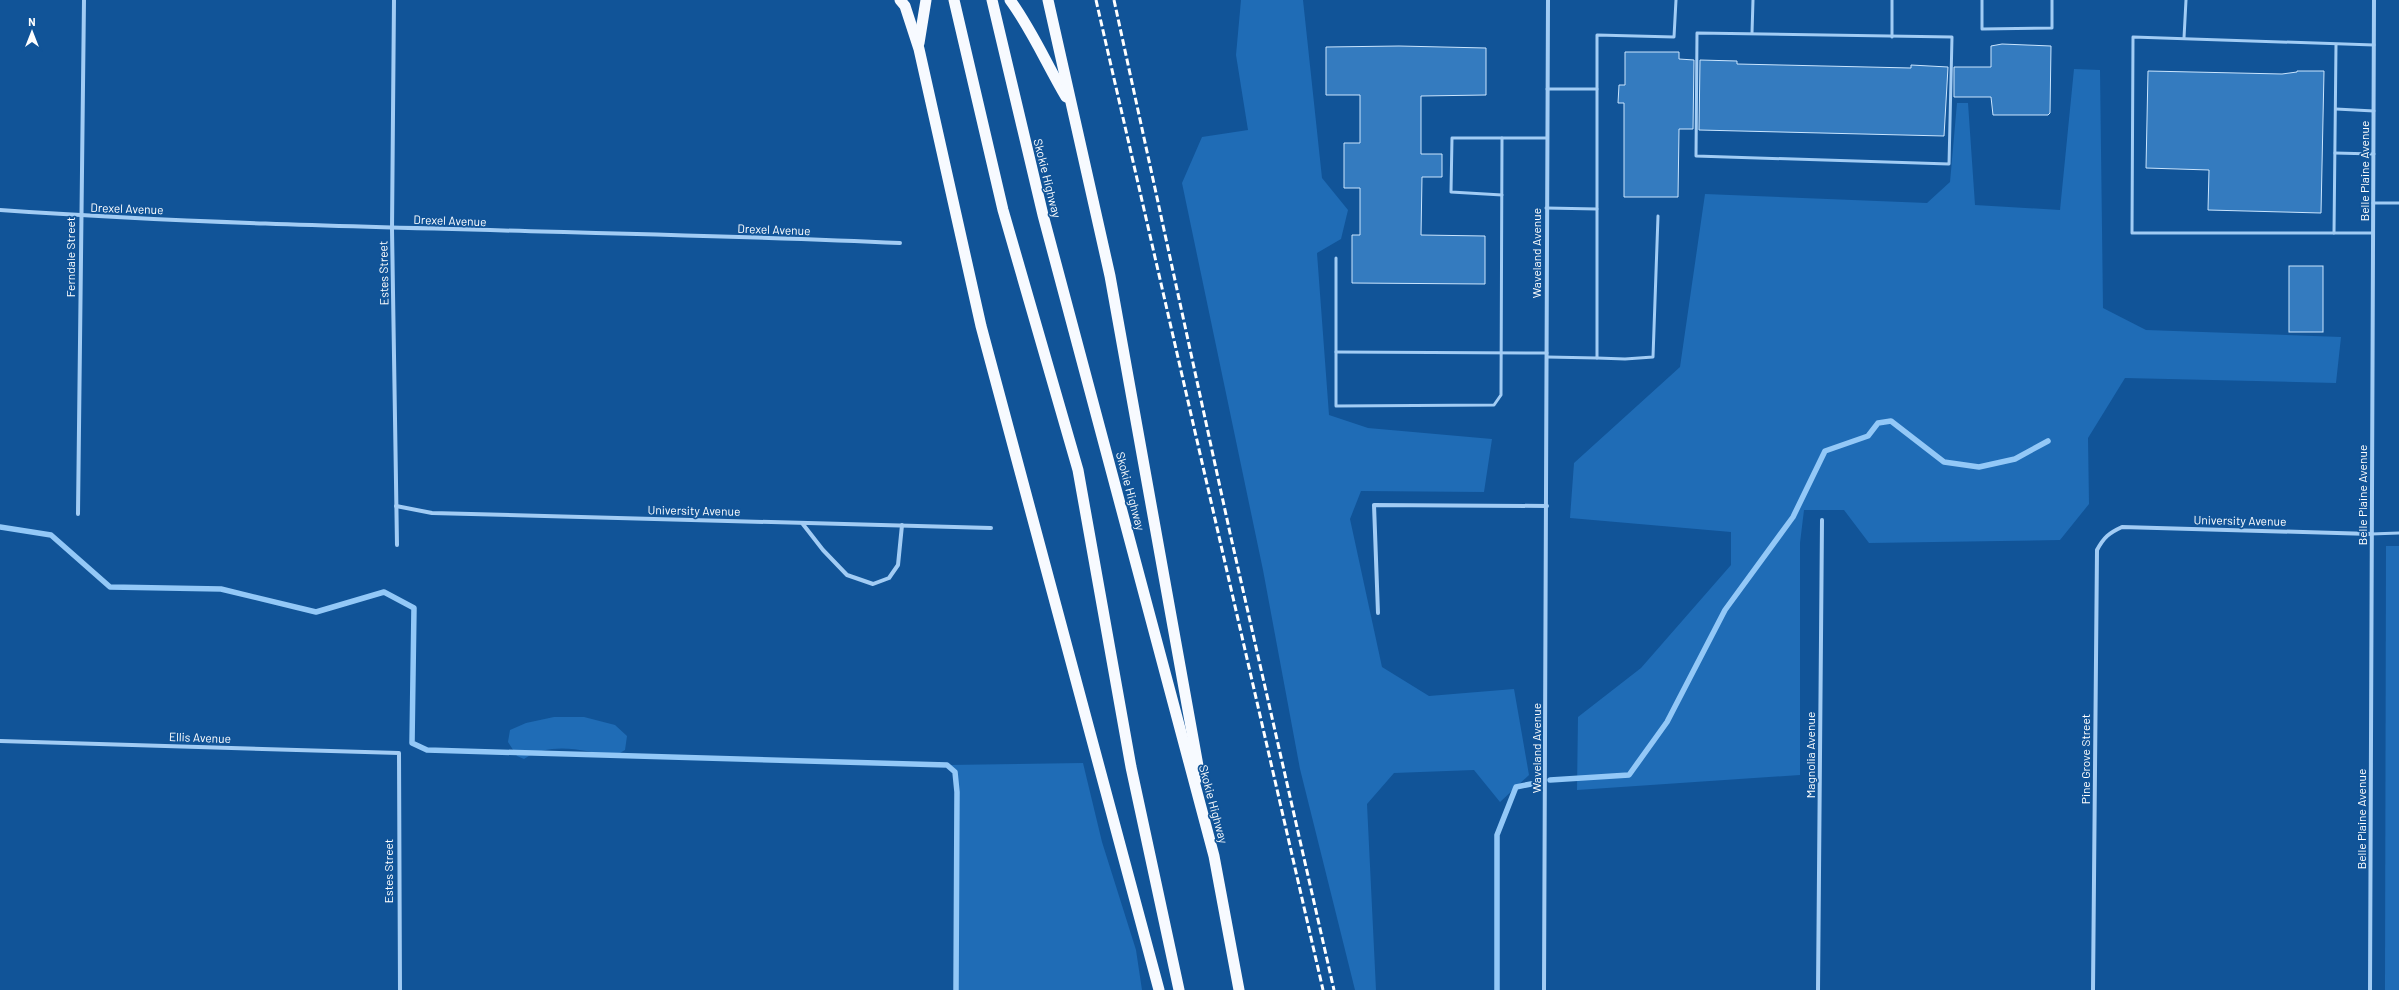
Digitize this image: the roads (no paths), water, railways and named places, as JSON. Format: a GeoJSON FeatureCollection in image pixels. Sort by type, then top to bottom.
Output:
{"type":"FeatureCollection","features":[{"type":"Feature","properties":{"kind":"highway"},"geometry":{"type":"LineString","coordinates":[[900,0],[905,6],[919,48],[981,326],[1159,990]]}},
{"type":"Feature","properties":{"kind":"highway"},"geometry":{"type":"LineString","coordinates":[[919,48],[922,19],[926,0]]}},
{"type":"Feature","properties":{"kind":"highway"},"geometry":{"type":"LineString","coordinates":[[954,0],[1003,210],[1078,470],[1131,767],[1179,990]]}},
{"type":"Feature","properties":{"kind":"highway","name":"Skokie Highway"},"geometry":{"type":"LineString","coordinates":[[992,0],[1043,215],[1214,856],[1240,990]]}},
{"type":"Feature","properties":{"kind":"highway"},"geometry":{"type":"LineString","coordinates":[[1010,0],[1033,35],[1043,59],[1071,106]]}},
{"type":"Feature","properties":{"kind":"highway"},"geometry":{"type":"LineString","coordinates":[[1048,0],[1110,276],[1214,856]]}},
{"type":"Feature","properties":{"kind":"street","name":"Ferndale Street"},"geometry":{"type":"LineString","coordinates":[[78,514],[80,216],[84,0]]}},
{"type":"Feature","properties":{"kind":"street","name":"Estes Street"},"geometry":{"type":"LineString","coordinates":[[394,0],[392,229],[397,545]]}},
{"type":"Feature","properties":{"kind":"street","name":"Waveland Avenue"},"geometry":{"type":"LineString","coordinates":[[1544,990],[1547,506],[1546,138],[1548,0]]}},
{"type":"Feature","properties":{"kind":"street","name":"Belle Plaine Avenue"},"geometry":{"type":"LineString","coordinates":[[2370,990],[2374,0]]}},
{"type":"Feature","properties":{"kind":"street","name":"Drexel Avenue"},"geometry":{"type":"LineString","coordinates":[[0,210],[80,216],[392,229],[900,243]]}},
{"type":"Feature","properties":{"kind":"street"},"geometry":{"type":"LineString","coordinates":[[1378,613],[1374,505],[1547,506]]}},
{"type":"Feature","properties":{"kind":"street","name":"University Avenue"},"geometry":{"type":"LineString","coordinates":[[396,506],[432,513],[991,528]]}},
{"type":"Feature","properties":{"kind":"street","name":"Magnolia Avenue"},"geometry":{"type":"LineString","coordinates":[[1818,990],[1822,520]]}},
{"type":"Feature","properties":{"kind":"street"},"geometry":{"type":"LineString","coordinates":[[802,523],[823,550],[847,575],[873,584],[889,578],[898,565],[902,526]]}},
{"type":"Feature","properties":{"kind":"street","name":"University Avenue"},"geometry":{"type":"LineString","coordinates":[[2110,532],[2122,527],[2372,534]]}},
{"type":"Feature","properties":{"kind":"street","name":"Pine Grove Street"},"geometry":{"type":"LineString","coordinates":[[2093,990],[2097,550],[2103,538],[2110,532]]}},
{"type":"Feature","properties":{"kind":"street","name":"Ellis Avenue"},"geometry":{"type":"LineString","coordinates":[[0,741],[399,753]]}},
{"type":"Feature","properties":{"kind":"street","name":"Estes Street"},"geometry":{"type":"LineString","coordinates":[[399,753],[400,990]]}},
{"type":"Feature","properties":{"kind":"lane"},"geometry":{"type":"LineString","coordinates":[[1597,358],[1597,35],[1674,37],[1676,0]]}},
{"type":"Feature","properties":{"kind":"lane"},"geometry":{"type":"LineString","coordinates":[[1752,33],[1753,0]]}},
{"type":"Feature","properties":{"kind":"lane"},"geometry":{"type":"LineString","coordinates":[[1892,0],[1892,37]]}},
{"type":"Feature","properties":{"kind":"lane"},"geometry":{"type":"LineString","coordinates":[[1982,0],[1982,29],[2052,28],[2052,0]]}},
{"type":"Feature","properties":{"kind":"lane"},"geometry":{"type":"LineString","coordinates":[[2184,38],[2186,0]]}},
{"type":"Feature","properties":{"kind":"lane"},"geometry":{"type":"LineString","coordinates":[[1697,32],[1892,37],[1952,37],[1949,164],[1696,156],[1697,32]]}},
{"type":"Feature","properties":{"kind":"lane"},"geometry":{"type":"LineString","coordinates":[[2373,234],[2132,232],[2133,37],[2336,45],[2374,45]]}},
{"type":"Feature","properties":{"kind":"lane"},"geometry":{"type":"LineString","coordinates":[[2334,234],[2336,45]]}},
{"type":"Feature","properties":{"kind":"lane"},"geometry":{"type":"LineString","coordinates":[[1547,89],[1597,89]]}},
{"type":"Feature","properties":{"kind":"lane"},"geometry":{"type":"LineString","coordinates":[[2336,109],[2374,111]]}},
{"type":"Feature","properties":{"kind":"lane"},"geometry":{"type":"LineString","coordinates":[[1502,195],[1451,192],[1452,138],[1546,138]]}},
{"type":"Feature","properties":{"kind":"lane"},"geometry":{"type":"LineString","coordinates":[[1336,258],[1336,406],[1494,405],[1501,395],[1502,138]]}},
{"type":"Feature","properties":{"kind":"lane"},"geometry":{"type":"LineString","coordinates":[[2335,153],[2374,154]]}},
{"type":"Feature","properties":{"kind":"lane"},"geometry":{"type":"LineString","coordinates":[[2373,203],[2399,203]]}},
{"type":"Feature","properties":{"kind":"lane"},"geometry":{"type":"LineString","coordinates":[[1546,208],[1597,209]]}},
{"type":"Feature","properties":{"kind":"lane"},"geometry":{"type":"LineString","coordinates":[[1336,352],[1547,355],[1625,359],[1653,357],[1658,216]]}},
{"type":"Feature","properties":{"kind":"lane"},"geometry":{"type":"LineString","coordinates":[[2372,534],[2399,533]]}},
{"type":"Feature","properties":{"kind":"waterway"},"geometry":{"type":"LineString","coordinates":[[1550,780],[1629,775],[1667,722],[1725,610],[1793,517],[1825,451],[1868,436],[1878,423],[1891,421],[1944,462],[1979,467],[2015,459],[2048,441]]}},
{"type":"Feature","properties":{"kind":"waterway"},"geometry":{"type":"LineString","coordinates":[[0,527],[51,535],[110,587],[221,589],[316,612],[384,592],[414,608],[412,743],[427,750],[947,765],[955,772],[957,792],[956,990]]}},
{"type":"Feature","properties":{"kind":"waterway"},"geometry":{"type":"LineString","coordinates":[[1497,990],[1497,835],[1516,787],[1531,784]]}},
{"type":"Feature","properties":{"kind":"railway"},"geometry":{"type":"LineString","coordinates":[[1096,0],[1323,990]]}},
{"type":"Feature","properties":{"kind":"railway"},"geometry":{"type":"LineString","coordinates":[[1114,0],[1230,533],[1334,990]]}}]}
